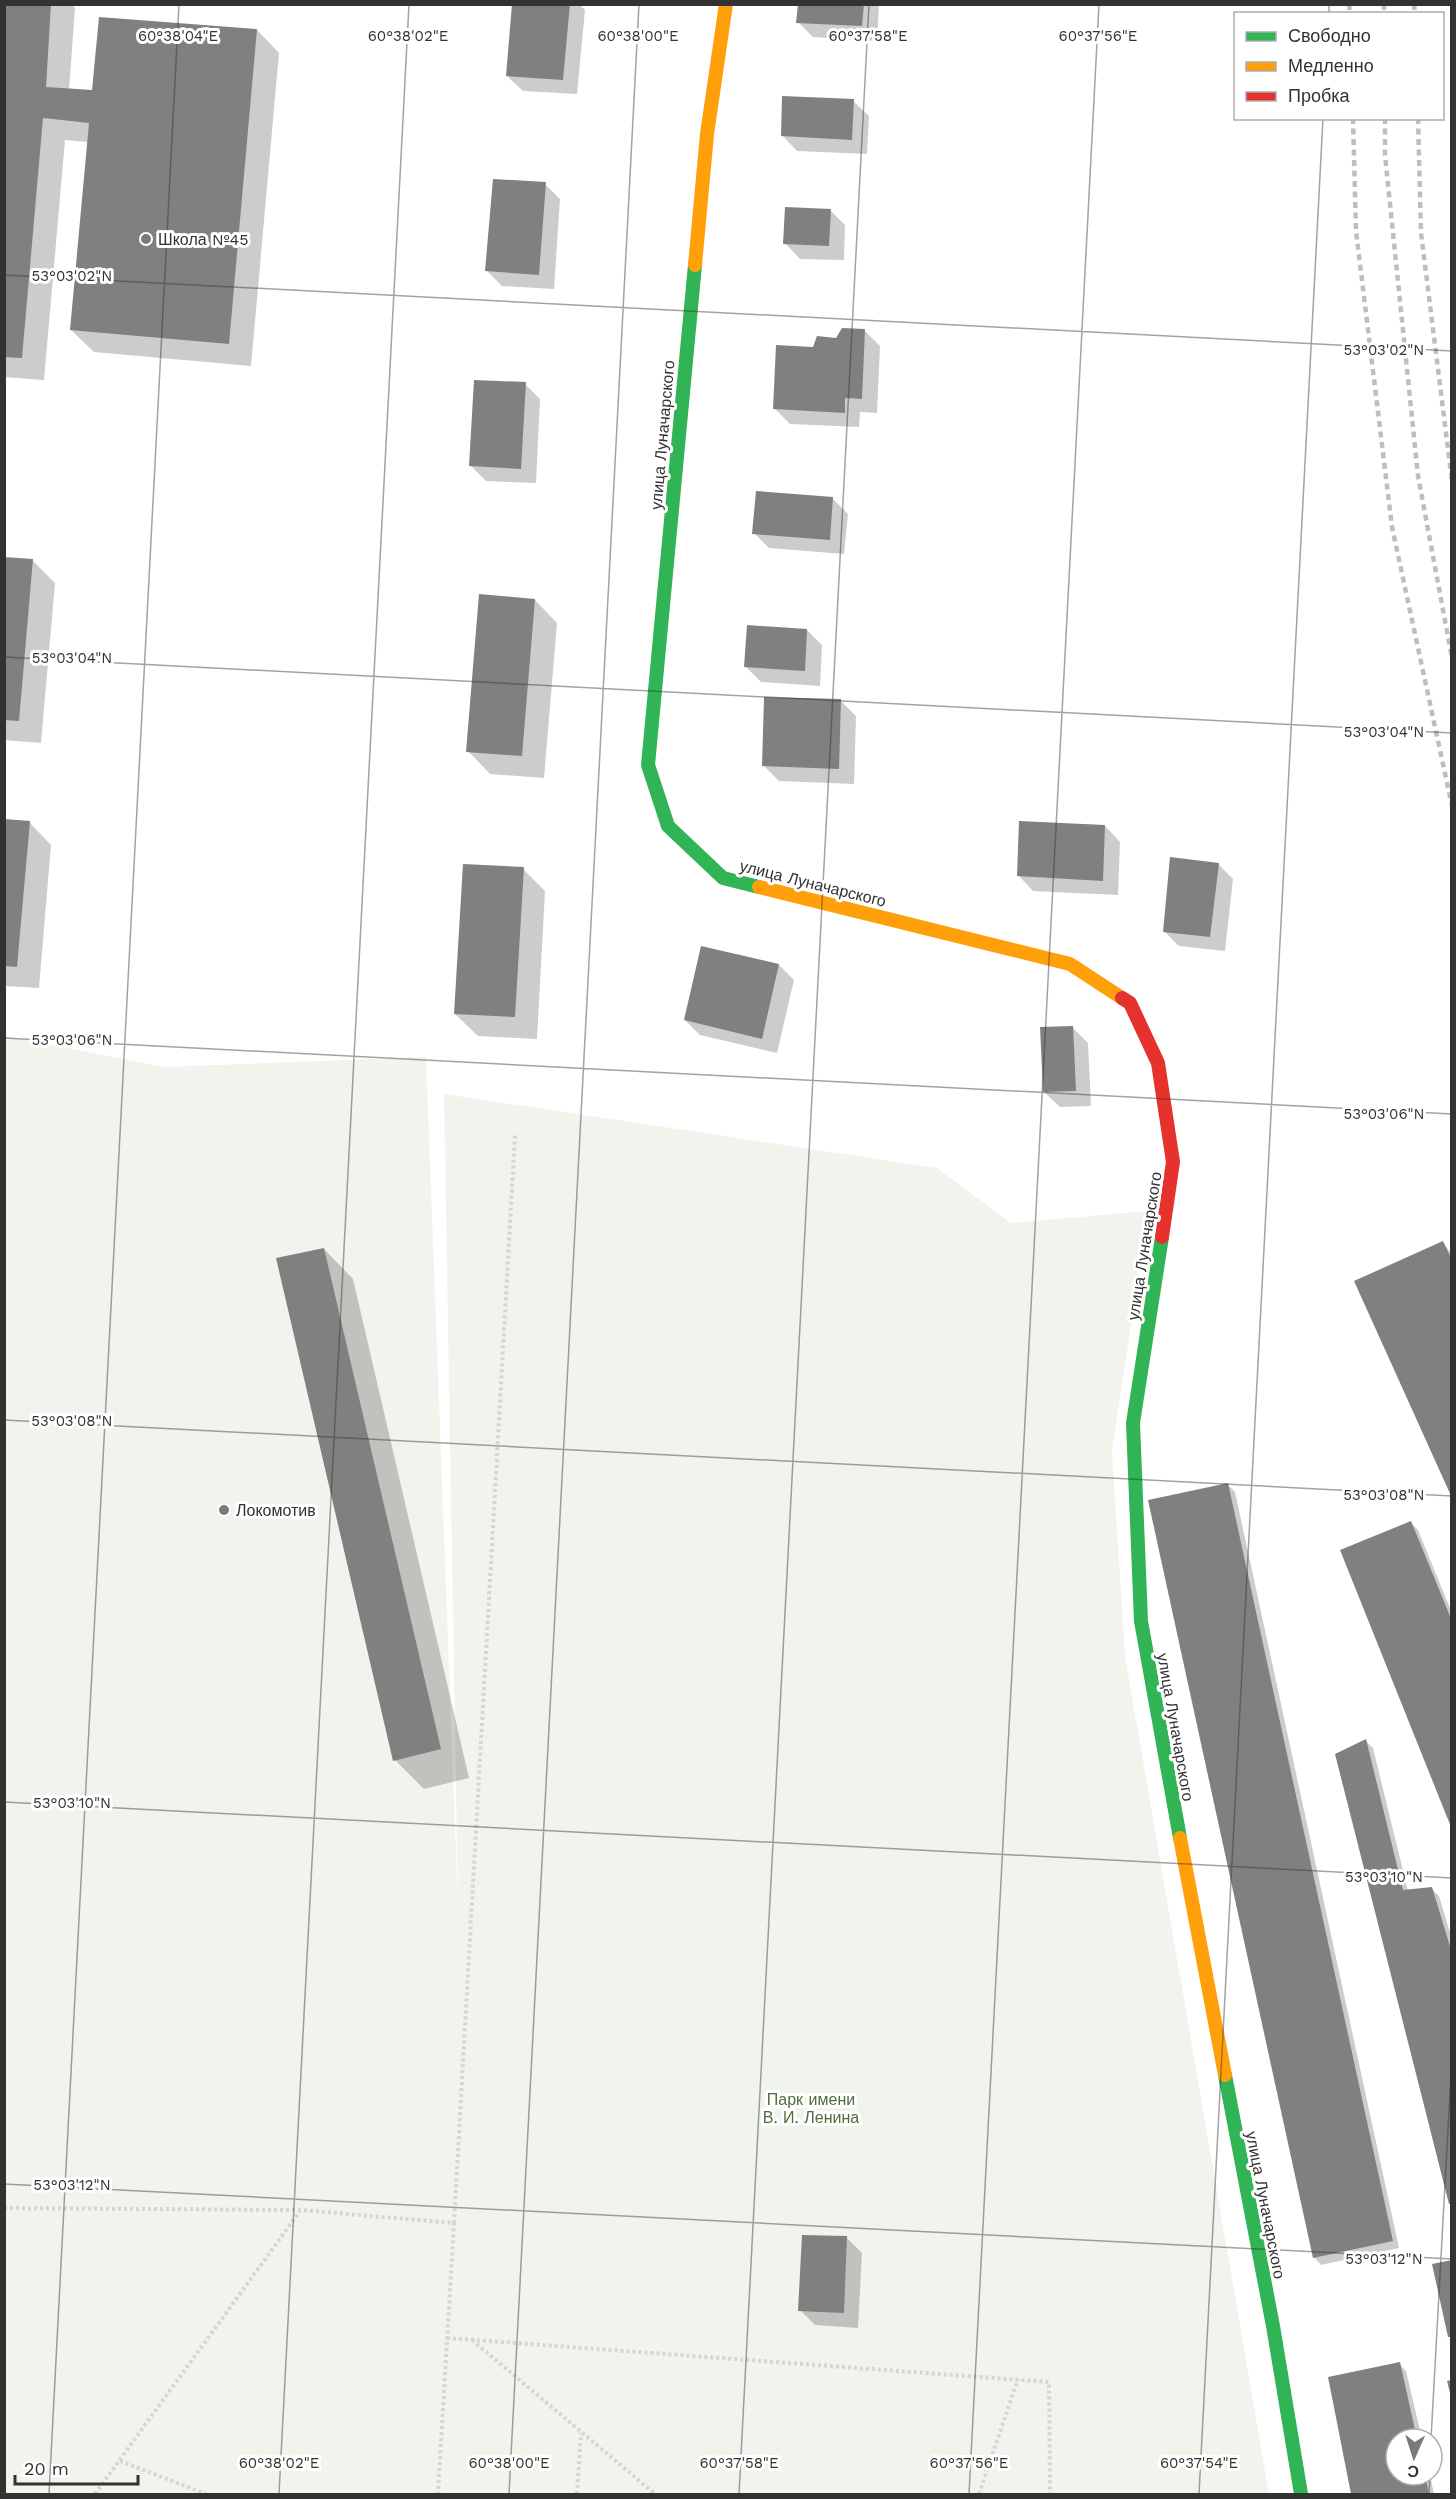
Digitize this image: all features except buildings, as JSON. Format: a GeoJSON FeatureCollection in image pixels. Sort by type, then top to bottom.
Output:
{"type":"FeatureCollection","features":[{"type":"Feature","properties":{"kind":"street","name":"улица Луначарского"},"geometry":{"type":"LineString","coordinates":[[726,4],[707,134],[648,765],[668,826],[723,878],[1070,964],[1130,1003],[1158,1063],[1173,1162],[1133,1423],[1141,1621],[1155,1709],[1270,2314],[1301,2494]]}},
{"type":"Feature","properties":{"kind":"path"},"geometry":{"type":"LineString","coordinates":[[438,2494],[515,1135]]}},
{"type":"Feature","properties":{"kind":"path"},"geometry":{"type":"LineString","coordinates":[[4,2208],[300,2210],[454,2223]]}},
{"type":"Feature","properties":{"kind":"path"},"geometry":{"type":"LineString","coordinates":[[95,2494],[300,2210]]}},
{"type":"Feature","properties":{"kind":"path"},"geometry":{"type":"LineString","coordinates":[[447,2338],[1049,2382],[1050,2494]]}},
{"type":"Feature","properties":{"kind":"path"},"geometry":{"type":"LineString","coordinates":[[471,2340],[655,2494]]}},
{"type":"Feature","properties":{"kind":"path"},"geometry":{"type":"LineString","coordinates":[[979,2494],[1018,2379]]}},
{"type":"Feature","properties":{"kind":"path"},"geometry":{"type":"LineString","coordinates":[[577,2494],[581,2432]]}},
{"type":"Feature","properties":{"kind":"path"},"geometry":{"type":"LineString","coordinates":[[119,2461],[206,2494]]}},
{"type":"Feature","properties":{"kind":"green space","name":"Парк имени В. И. Ленина"},"geometry":{"type":"Polygon","coordinates":[[[5,1036],[164,1067],[426,1057],[458,1906],[444,1094],[937,1168],[1011,1223],[1148,1211],[1112,1451],[1125,1656],[1269,2494],[5,2494],[5,1036]]]}},
{"type":"Feature","properties":{"kind":"railway"},"geometry":{"type":"LineString","coordinates":[[1349,4],[1350,12]]}},
{"type":"Feature","properties":{"kind":"railway"},"geometry":{"type":"LineString","coordinates":[[1384,4],[1384,12]]}},
{"type":"Feature","properties":{"kind":"railway"},"geometry":{"type":"LineString","coordinates":[[1414,4],[1415,12]]}},
{"type":"Feature","properties":{"kind":"railway"},"geometry":{"type":"LineString","coordinates":[[1353,120],[1356,231],[1392,527],[1452,806]]}},
{"type":"Feature","properties":{"kind":"railway"},"geometry":{"type":"LineString","coordinates":[[1385,120],[1385,155],[1418,476],[1452,658]]}},
{"type":"Feature","properties":{"kind":"railway"},"geometry":{"type":"LineString","coordinates":[[1418,120],[1421,233],[1452,481]]}},
{"type":"Feature","properties":{"kind":"traffic: fast"},"geometry":{"type":"LineString","coordinates":[[695,265],[648,765],[668,826],[723,878],[759,887]]}},
{"type":"Feature","properties":{"kind":"traffic: fast"},"geometry":{"type":"LineString","coordinates":[[1162,1237],[1133,1423],[1141,1621],[1180,1838]]}},
{"type":"Feature","properties":{"kind":"traffic: fast"},"geometry":{"type":"LineString","coordinates":[[1225,2075],[1273,2326],[1301,2494]]}},
{"type":"Feature","properties":{"kind":"traffic: slow"},"geometry":{"type":"LineString","coordinates":[[695,265],[707,134],[726,4]]}},
{"type":"Feature","properties":{"kind":"traffic: slow"},"geometry":{"type":"LineString","coordinates":[[759,887],[1070,964],[1122,998]]}},
{"type":"Feature","properties":{"kind":"traffic: slow"},"geometry":{"type":"LineString","coordinates":[[1180,1838],[1225,2075]]}},
{"type":"Feature","properties":{"kind":"traffic: jam"},"geometry":{"type":"LineString","coordinates":[[1122,998],[1130,1003],[1158,1063],[1173,1162],[1162,1237]]}},
{"type":"Feature","properties":{"kind":"place","name":"Школа №45"},"geometry":{"type":"Point","coordinates":[146,239]}},
{"type":"Feature","properties":{"kind":"place","name":"Локомотив"},"geometry":{"type":"Point","coordinates":[224,1510]}}]}
